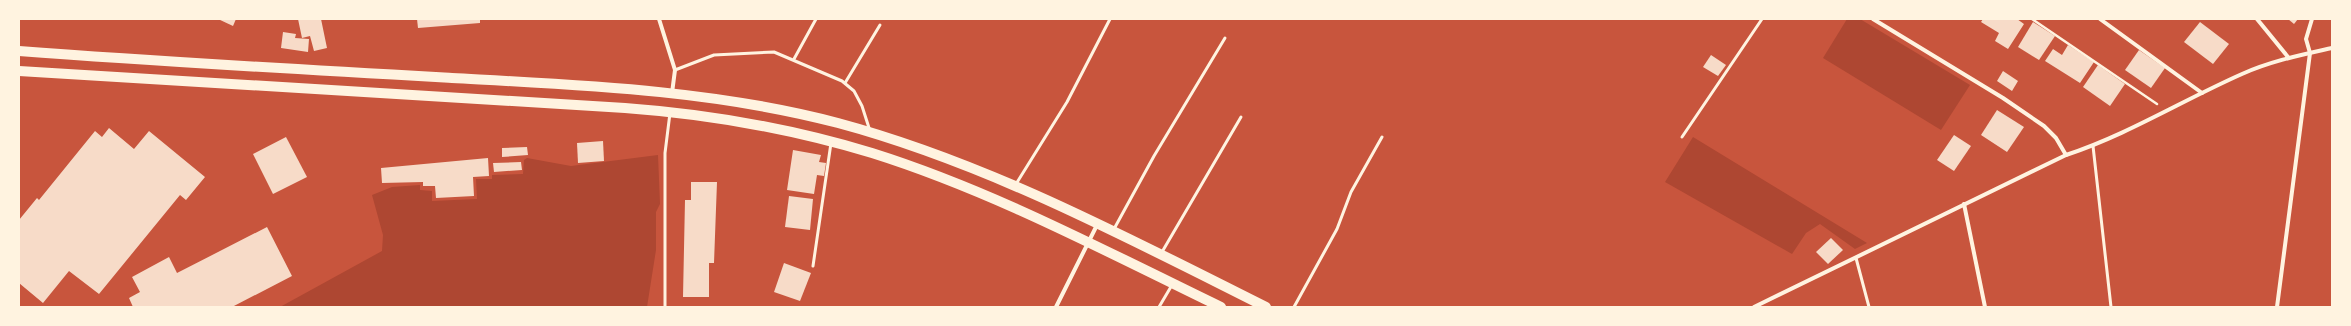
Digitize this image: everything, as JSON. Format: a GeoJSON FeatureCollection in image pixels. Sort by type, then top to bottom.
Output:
{"type":"FeatureCollection","features":[{"type":"Feature","properties":{"kind":"main road"},"geometry":{"type":"LineString","coordinates":[[19,51],[141,60],[620,88],[672,93],[751,105],[834,122],[870,132],[926,152],[1014,187],[1097,224],[1266,307]]}},
{"type":"Feature","properties":{"kind":"main road"},"geometry":{"type":"LineString","coordinates":[[19,71],[670,111],[796,134],[871,153],[1006,204],[1221,307]]}},
{"type":"Feature","properties":{"kind":"main road"},"geometry":{"type":"LineString","coordinates":[[670,111],[672,93]]}},
{"type":"Feature","properties":{"kind":"street"},"geometry":{"type":"LineString","coordinates":[[659,19],[675,70],[672,93]]}},
{"type":"Feature","properties":{"kind":"street"},"geometry":{"type":"LineString","coordinates":[[1873,19],[2003,98],[2044,126],[2056,138],[2066,155]]}},
{"type":"Feature","properties":{"kind":"street"},"geometry":{"type":"LineString","coordinates":[[2100,19],[2202,93]]}},
{"type":"Feature","properties":{"kind":"street"},"geometry":{"type":"LineString","coordinates":[[2257,19],[2288,57]]}},
{"type":"Feature","properties":{"kind":"street"},"geometry":{"type":"LineString","coordinates":[[2277,307],[2310,53],[2306,39],[2312,19]]}},
{"type":"Feature","properties":{"kind":"street"},"geometry":{"type":"LineString","coordinates":[[1754,307],[2066,155],[2093,146],[2243,74],[2288,57],[2332,48]]}},
{"type":"Feature","properties":{"kind":"street"},"geometry":{"type":"LineString","coordinates":[[1964,204],[1985,307]]}},
{"type":"Feature","properties":{"kind":"street"},"geometry":{"type":"LineString","coordinates":[[1056,307],[1097,224]]}},
{"type":"Feature","properties":{"kind":"lane"},"geometry":{"type":"LineString","coordinates":[[794,59],[816,19]]}},
{"type":"Feature","properties":{"kind":"lane"},"geometry":{"type":"LineString","coordinates":[[1014,187],[1067,102],[1110,19]]}},
{"type":"Feature","properties":{"kind":"lane"},"geometry":{"type":"LineString","coordinates":[[1682,137],[1762,19]]}},
{"type":"Feature","properties":{"kind":"lane"},"geometry":{"type":"LineString","coordinates":[[845,83],[880,25]]}},
{"type":"Feature","properties":{"kind":"lane"},"geometry":{"type":"LineString","coordinates":[[1112,232],[1154,156],[1225,38]]}},
{"type":"Feature","properties":{"kind":"lane"},"geometry":{"type":"LineString","coordinates":[[675,70],[714,55],[774,52],[826,72],[845,83],[854,91],[862,106],[870,132]]}},
{"type":"Feature","properties":{"kind":"lane"},"geometry":{"type":"LineString","coordinates":[[665,307],[665,153],[670,111]]}},
{"type":"Feature","properties":{"kind":"lane"},"geometry":{"type":"LineString","coordinates":[[1160,255],[1241,117]]}},
{"type":"Feature","properties":{"kind":"lane"},"geometry":{"type":"LineString","coordinates":[[1294,307],[1337,229],[1351,192],[1382,137]]}},
{"type":"Feature","properties":{"kind":"lane"},"geometry":{"type":"LineString","coordinates":[[813,266],[831,143]]}},
{"type":"Feature","properties":{"kind":"lane"},"geometry":{"type":"LineString","coordinates":[[2093,146],[2111,307]]}},
{"type":"Feature","properties":{"kind":"lane"},"geometry":{"type":"LineString","coordinates":[[1856,258],[1869,307]]}},
{"type":"Feature","properties":{"kind":"lane"},"geometry":{"type":"LineString","coordinates":[[1159,307],[1173,284]]}},
{"type":"Feature","properties":{"kind":"path"},"geometry":{"type":"LineString","coordinates":[[2032,19],[2138,90],[2165,111]]}},
{"type":"Feature","properties":{"kind":"shaded area"},"geometry":{"type":"Polygon","coordinates":[[[1847,19],[1860,19],[1970,85],[1941,130],[1823,58],[1847,19]]]}},
{"type":"Feature","properties":{"kind":"shaded area"},"geometry":{"type":"Polygon","coordinates":[[[1693,137],[1867,243],[1855,249],[1820,224],[1806,233],[1792,254],[1665,182],[1693,137]]]}},
{"type":"Feature","properties":{"kind":"shaded area"},"geometry":{"type":"Polygon","coordinates":[[[658,155],[660,204],[656,212],[656,250],[647,307],[280,307],[382,251],[383,235],[372,195],[392,187],[420,185],[420,190],[432,191],[432,201],[477,199],[476,179],[492,179],[492,175],[523,174],[524,160],[527,158],[571,166],[658,155]]]}},
{"type":"Feature","properties":{"kind":"building"},"geometry":{"type":"Polygon","coordinates":[[[218,19],[236,19],[233,26],[218,19]]]}},
{"type":"Feature","properties":{"kind":"building"},"geometry":{"type":"Polygon","coordinates":[[[298,19],[321,19],[327,48],[314,51],[310,36],[302,38],[298,19]]]}},
{"type":"Feature","properties":{"kind":"building"},"geometry":{"type":"Polygon","coordinates":[[[417,19],[480,19],[480,23],[418,28],[417,19]]]}},
{"type":"Feature","properties":{"kind":"building"},"geometry":{"type":"Polygon","coordinates":[[[1983,19],[2017,19],[2024,24],[2008,49],[1995,41],[1999,33],[1981,22],[1983,19]]]}},
{"type":"Feature","properties":{"kind":"building"},"geometry":{"type":"Polygon","coordinates":[[[2288,19],[2298,19],[2294,24],[2288,19]]]}},
{"type":"Feature","properties":{"kind":"building"},"geometry":{"type":"Polygon","coordinates":[[[2033,22],[2055,36],[2039,60],[2018,47],[2033,22]]]}},
{"type":"Feature","properties":{"kind":"building"},"geometry":{"type":"Polygon","coordinates":[[[2200,22],[2229,44],[2213,64],[2184,42],[2200,22]]]}},
{"type":"Feature","properties":{"kind":"building"},"geometry":{"type":"Polygon","coordinates":[[[283,32],[296,34],[295,38],[309,39],[308,52],[281,48],[283,32]]]}},
{"type":"Feature","properties":{"kind":"building"},"geometry":{"type":"Polygon","coordinates":[[[2068,45],[2094,62],[2080,83],[2045,61],[2053,49],[2062,55],[2068,45]]]}},
{"type":"Feature","properties":{"kind":"building"},"geometry":{"type":"Polygon","coordinates":[[[2139,50],[2165,68],[2151,88],[2125,70],[2139,50]]]}},
{"type":"Feature","properties":{"kind":"building"},"geometry":{"type":"Polygon","coordinates":[[[1711,55],[1726,65],[1718,76],[1703,67],[1711,55]]]}},
{"type":"Feature","properties":{"kind":"building"},"geometry":{"type":"Polygon","coordinates":[[[2098,65],[2125,84],[2110,106],[2083,87],[2098,65]]]}},
{"type":"Feature","properties":{"kind":"building"},"geometry":{"type":"Polygon","coordinates":[[[2003,71],[2018,81],[2012,91],[1997,81],[2003,71]]]}},
{"type":"Feature","properties":{"kind":"building"},"geometry":{"type":"Polygon","coordinates":[[[1997,110],[2024,127],[2007,152],[1981,135],[1997,110]]]}},
{"type":"Feature","properties":{"kind":"building"},"geometry":{"type":"Polygon","coordinates":[[[109,128],[134,149],[149,131],[205,177],[186,200],[180,195],[99,294],[69,271],[43,303],[19,283],[19,220],[37,198],[39,200],[95,131],[102,137],[109,128]]]}},
{"type":"Feature","properties":{"kind":"building"},"geometry":{"type":"Polygon","coordinates":[[[1954,135],[1971,146],[1954,171],[1937,160],[1954,135]]]}},
{"type":"Feature","properties":{"kind":"building"},"geometry":{"type":"Polygon","coordinates":[[[286,137],[307,177],[273,194],[253,154],[286,137]]]}},
{"type":"Feature","properties":{"kind":"building"},"geometry":{"type":"Polygon","coordinates":[[[603,141],[604,161],[578,163],[577,143],[603,141]]]}},
{"type":"Feature","properties":{"kind":"building"},"geometry":{"type":"Polygon","coordinates":[[[527,147],[528,155],[502,157],[502,148],[527,147]]]}},
{"type":"Feature","properties":{"kind":"building"},"geometry":{"type":"Polygon","coordinates":[[[793,150],[821,155],[819,162],[826,163],[824,176],[817,175],[814,194],[787,190],[793,150]]]}},
{"type":"Feature","properties":{"kind":"building"},"geometry":{"type":"Polygon","coordinates":[[[488,158],[489,176],[473,177],[474,196],[436,198],[435,186],[423,186],[423,182],[382,183],[381,168],[488,158]]]}},
{"type":"Feature","properties":{"kind":"building"},"geometry":{"type":"Polygon","coordinates":[[[521,162],[522,170],[494,172],[493,163],[521,162]]]}},
{"type":"Feature","properties":{"kind":"building"},"geometry":{"type":"Polygon","coordinates":[[[691,182],[717,182],[714,263],[709,263],[709,297],[683,297],[685,200],[691,200],[691,182]]]}},
{"type":"Feature","properties":{"kind":"building"},"geometry":{"type":"Polygon","coordinates":[[[789,196],[813,199],[810,230],[785,227],[789,196]]]}},
{"type":"Feature","properties":{"kind":"building"},"geometry":{"type":"Polygon","coordinates":[[[267,227],[292,276],[232,307],[133,307],[129,298],[140,292],[132,277],[169,257],[177,273],[267,227]]]}},
{"type":"Feature","properties":{"kind":"building"},"geometry":{"type":"Polygon","coordinates":[[[1831,238],[1843,250],[1828,264],[1816,252],[1831,238]]]}},
{"type":"Feature","properties":{"kind":"building"},"geometry":{"type":"Polygon","coordinates":[[[784,263],[811,273],[800,301],[774,292],[784,263]]]}}]}
